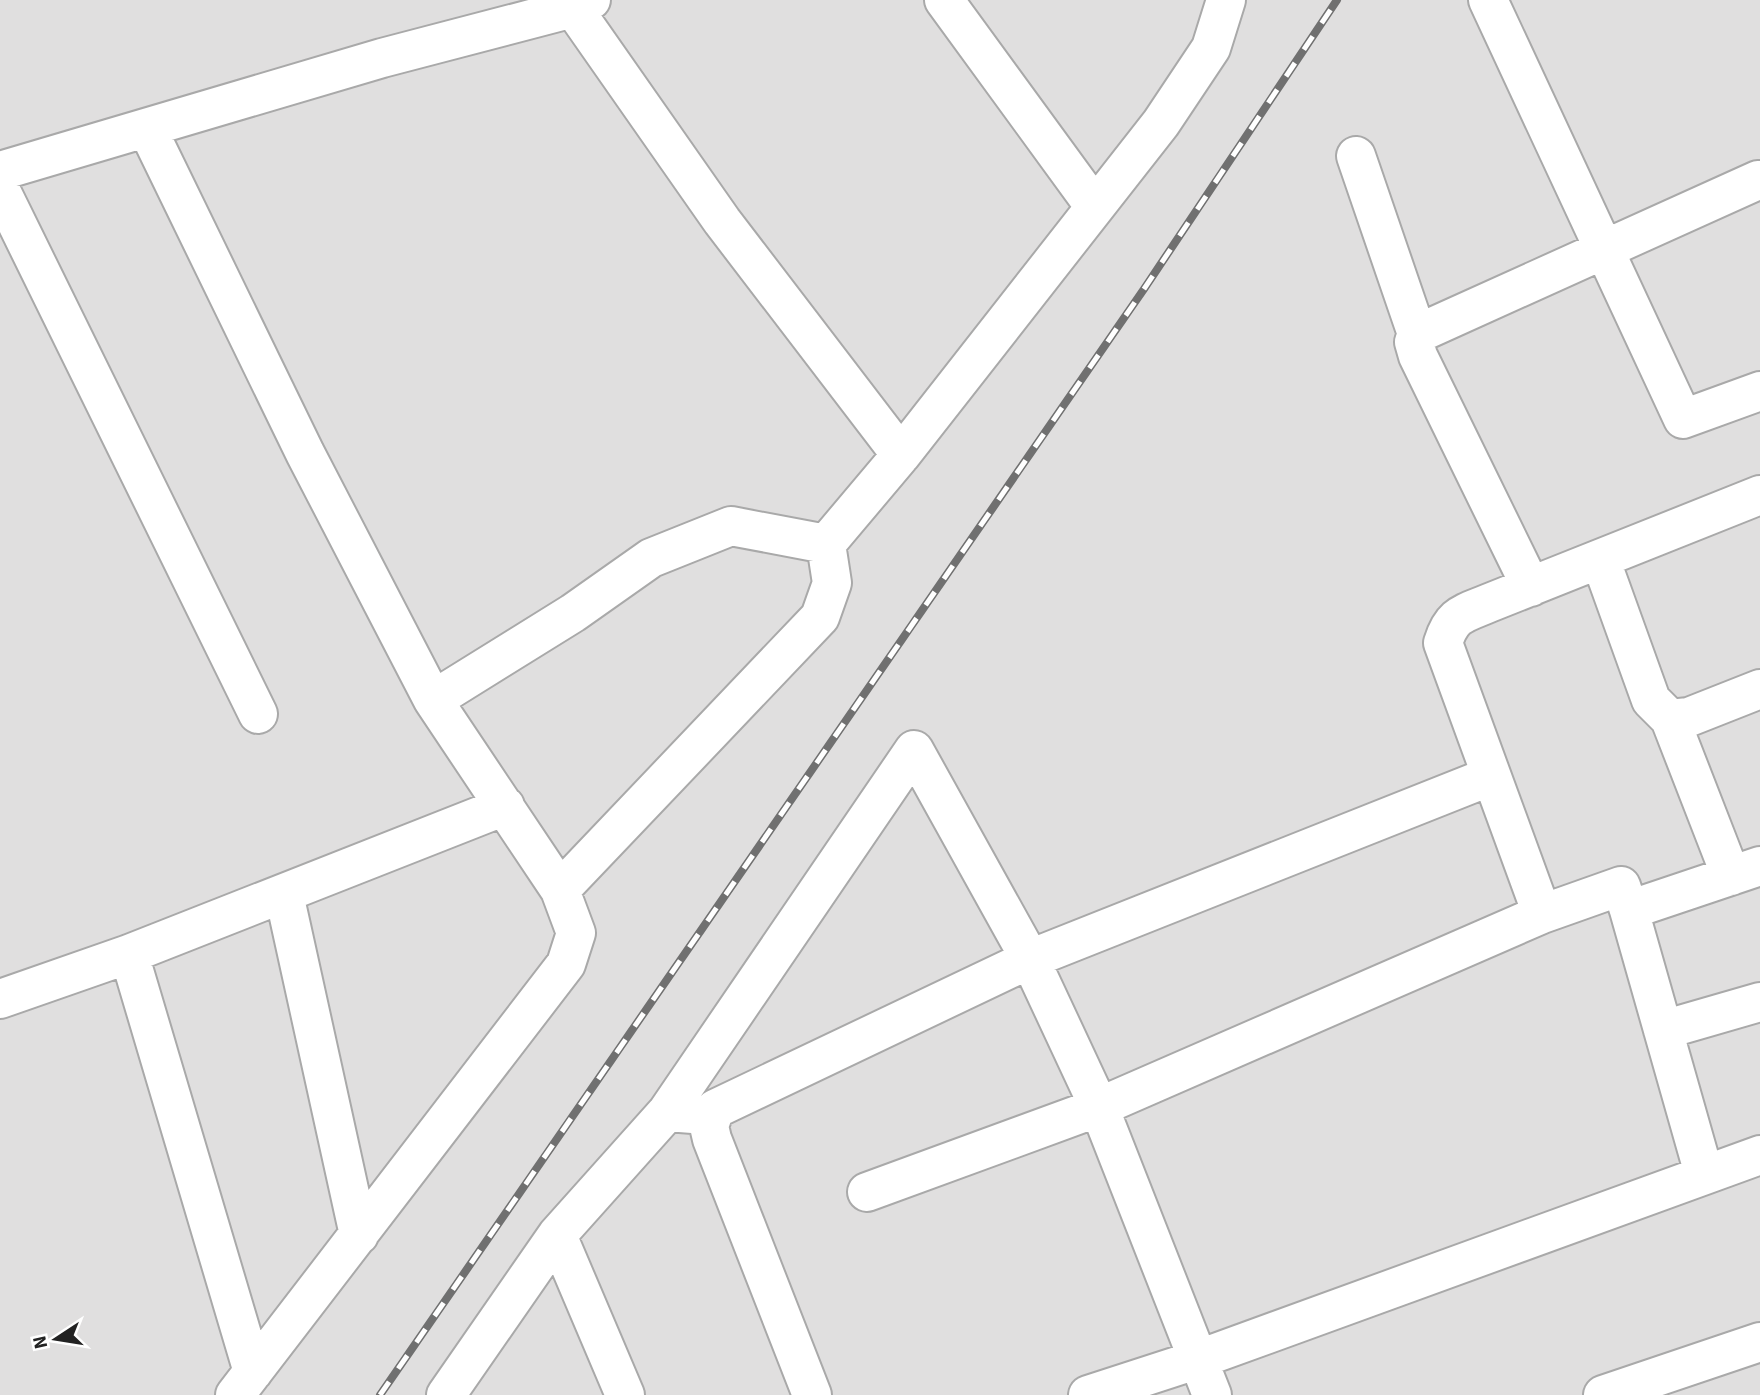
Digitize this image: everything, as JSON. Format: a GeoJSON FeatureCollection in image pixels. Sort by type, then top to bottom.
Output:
{"type":"FeatureCollection","features":[{"type":"Feature","properties":{"kind":"street"},"geometry":{"type":"LineString","coordinates":[[944,0],[1095,207]]}},
{"type":"Feature","properties":{"kind":"street"},"geometry":{"type":"LineString","coordinates":[[560,890],[820,617],[832,583],[826,544],[901,455],[1161,123],[1210,48],[1226,0]]}},
{"type":"Feature","properties":{"kind":"street"},"geometry":{"type":"LineString","coordinates":[[1488,0],[1683,419],[1760,391]]}},
{"type":"Feature","properties":{"kind":"street"},"geometry":{"type":"LineString","coordinates":[[0,171],[382,58],[582,4],[722,221],[901,455]]}},
{"type":"Feature","properties":{"kind":"street"},"geometry":{"type":"LineString","coordinates":[[147,128],[304,453],[433,700],[560,890],[576,933],[566,964],[244,1383]]}},
{"type":"Feature","properties":{"kind":"street"},"geometry":{"type":"LineString","coordinates":[[1356,156],[1417,334],[1415,342],[1418,356],[1531,587]]}},
{"type":"Feature","properties":{"kind":"street"},"geometry":{"type":"LineString","coordinates":[[1417,334],[1758,180]]}},
{"type":"Feature","properties":{"kind":"street"},"geometry":{"type":"LineString","coordinates":[[0,189],[258,714]]}},
{"type":"Feature","properties":{"kind":"street"},"geometry":{"type":"LineString","coordinates":[[1542,914],[1443,643],[1449,626],[1456,617],[1760,495]]}},
{"type":"Feature","properties":{"kind":"street"},"geometry":{"type":"LineString","coordinates":[[433,700],[573,613],[651,558],[720,530],[731,526],[826,544]]}},
{"type":"Feature","properties":{"kind":"street"},"geometry":{"type":"LineString","coordinates":[[1601,561],[1651,700],[1670,719],[1746,871],[1629,910]]}},
{"type":"Feature","properties":{"kind":"street"},"geometry":{"type":"LineString","coordinates":[[1670,719],[1689,718],[1760,689]]}},
{"type":"Feature","properties":{"kind":"street"},"geometry":{"type":"LineString","coordinates":[[446,1395],[557,1235],[667,1112],[914,750],[1030,959],[1099,1107],[1212,1395]]}},
{"type":"Feature","properties":{"kind":"street"},"geometry":{"type":"LineString","coordinates":[[812,1395],[712,1139],[709,1126],[716,1108],[1030,959],[1491,776]]}},
{"type":"Feature","properties":{"kind":"street"},"geometry":{"type":"LineString","coordinates":[[0,999],[129,954],[505,806]]}},
{"type":"Feature","properties":{"kind":"street"},"geometry":{"type":"LineString","coordinates":[[867,1192],[1099,1107],[1542,914],[1620,887],[1629,910],[1704,1174]]}},
{"type":"Feature","properties":{"kind":"street"},"geometry":{"type":"LineString","coordinates":[[284,894],[359,1235]]}},
{"type":"Feature","properties":{"kind":"street"},"geometry":{"type":"LineString","coordinates":[[129,954],[244,1383]]}},
{"type":"Feature","properties":{"kind":"street"},"geometry":{"type":"LineString","coordinates":[[1664,1030],[1760,1002]]}},
{"type":"Feature","properties":{"kind":"street"},"geometry":{"type":"LineString","coordinates":[[667,1112],[712,1116]]}},
{"type":"Feature","properties":{"kind":"street"},"geometry":{"type":"LineString","coordinates":[[1088,1395],[1199,1359],[1760,1155]]}},
{"type":"Feature","properties":{"kind":"street"},"geometry":{"type":"LineString","coordinates":[[557,1235],[625,1395]]}},
{"type":"Feature","properties":{"kind":"street"},"geometry":{"type":"LineString","coordinates":[[1603,1395],[1760,1342]]}},
{"type":"Feature","properties":{"kind":"shaded area"},"geometry":{"type":"Polygon","coordinates":[[[0,0],[1760,0],[1760,1395],[0,1395],[0,0]]]}},
{"type":"Feature","properties":{"kind":"railway"},"geometry":{"type":"LineString","coordinates":[[380,1395],[1144,289],[1337,0]]}}]}
